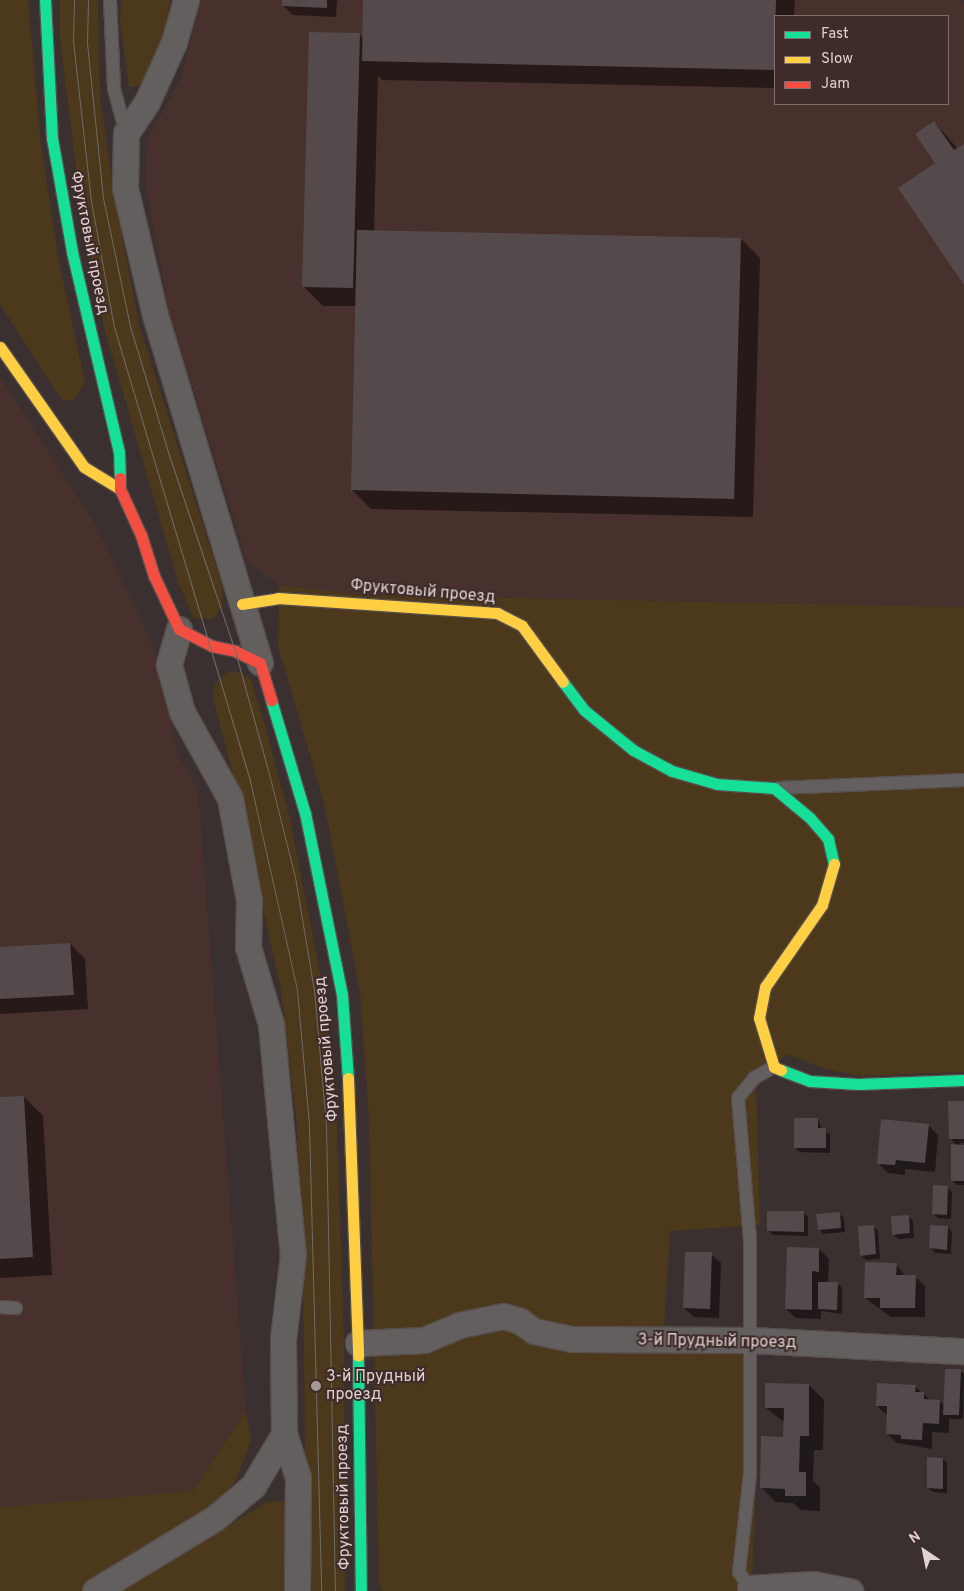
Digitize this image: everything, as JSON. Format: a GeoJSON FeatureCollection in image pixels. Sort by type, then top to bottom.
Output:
{"type":"FeatureCollection","features":[{"type":"Feature","properties":{"kind":"street","name":"Фруктовый проезд"},"geometry":{"type":"LineString","coordinates":[[45,0],[52,138],[72,252],[119,452],[120,489],[140,535],[154,576],[179,629]]}},
{"type":"Feature","properties":{"kind":"street"},"geometry":{"type":"LineString","coordinates":[[186,0],[174,42],[147,102],[126,133],[125,188],[155,315],[260,663]]}},
{"type":"Feature","properties":{"kind":"street"},"geometry":{"type":"LineString","coordinates":[[0,347],[84,467],[120,489]]}},
{"type":"Feature","properties":{"kind":"street","name":"Фруктовый проезд"},"geometry":{"type":"LineString","coordinates":[[242,604],[278,598],[497,613],[522,626],[584,710],[633,750],[672,771],[717,784],[774,788]]}},
{"type":"Feature","properties":{"kind":"street"},"geometry":{"type":"LineString","coordinates":[[260,663],[234,651],[212,646],[179,629],[169,665],[182,712],[230,798],[249,901],[248,947],[271,1024],[293,1255],[284,1339],[284,1434],[298,1477],[297,1591]]}},
{"type":"Feature","properties":{"kind":"street","name":"Фруктовый проезд"},"geometry":{"type":"LineString","coordinates":[[260,663],[305,813],[342,994],[351,1126],[358,1342],[361,1591]]}},
{"type":"Feature","properties":{"kind":"street"},"geometry":{"type":"LineString","coordinates":[[774,788],[810,818],[828,840],[835,866],[822,905],[765,987],[759,1018],[774,1067],[810,1081],[858,1084],[964,1080]]}},
{"type":"Feature","properties":{"kind":"street","name":"3-й Прудный проезд"},"geometry":{"type":"LineString","coordinates":[[358,1342],[424,1340],[459,1325],[503,1316],[520,1321],[534,1332],[572,1339],[751,1340],[964,1351]]}},
{"type":"Feature","properties":{"kind":"street"},"geometry":{"type":"LineString","coordinates":[[95,1591],[215,1518],[253,1486],[284,1434]]}},
{"type":"Feature","properties":{"kind":"street"},"geometry":{"type":"LineString","coordinates":[[748,1590],[813,1584],[850,1591]]}},
{"type":"Feature","properties":{"kind":"lane"},"geometry":{"type":"LineString","coordinates":[[110,0],[114,89],[126,133]]}},
{"type":"Feature","properties":{"kind":"lane"},"geometry":{"type":"LineString","coordinates":[[774,788],[964,780]]}},
{"type":"Feature","properties":{"kind":"lane"},"geometry":{"type":"LineString","coordinates":[[748,1590],[739,1572],[750,1474],[750,1240],[738,1098],[754,1078],[774,1067]]}},
{"type":"Feature","properties":{"kind":"lane"},"geometry":{"type":"LineString","coordinates":[[0,1307],[16,1308]]}},
{"type":"Feature","properties":{"kind":"shaded area"},"geometry":{"type":"Polygon","coordinates":[[[0,0],[28,0],[41,145],[58,257],[85,383],[74,400],[63,400],[55,390],[0,304],[0,0]]]}},
{"type":"Feature","properties":{"kind":"shaded area"},"geometry":{"type":"Polygon","coordinates":[[[60,0],[98,0],[100,97],[114,195],[139,325],[222,585],[223,605],[213,619],[194,618],[178,582],[104,327],[80,200],[60,41],[60,0]]]}},
{"type":"Feature","properties":{"kind":"shaded area"},"geometry":{"type":"Polygon","coordinates":[[[121,0],[171,0],[162,39],[141,86],[129,87],[120,19],[121,0]]]}},
{"type":"Feature","properties":{"kind":"shaded area"},"geometry":{"type":"Polygon","coordinates":[[[201,0],[959,0],[964,3],[964,607],[360,595],[279,585],[247,562],[169,312],[145,182],[148,139],[181,78],[201,0]]]}},
{"type":"Feature","properties":{"kind":"shaded area"},"geometry":{"type":"Polygon","coordinates":[[[0,377],[96,525],[154,648],[179,757],[198,789],[246,1411],[193,1491],[0,1507],[0,377]]]}},
{"type":"Feature","properties":{"kind":"shaded area"},"geometry":{"type":"Polygon","coordinates":[[[279,585],[360,595],[964,607],[964,1072],[858,1076],[826,1069],[786,1054],[756,1087],[760,1225],[670,1231],[664,1329],[754,1335],[756,1483],[752,1579],[823,1591],[382,1591],[379,1584],[369,1120],[360,991],[324,803],[278,646],[279,585]]]}},
{"type":"Feature","properties":{"kind":"shaded area"},"geometry":{"type":"Polygon","coordinates":[[[236,671],[250,678],[262,715],[290,819],[324,994],[337,1126],[344,1342],[345,1591],[306,1591],[304,1341],[297,1125],[281,990],[236,785],[213,698],[215,684],[226,673],[236,671]]]}},
{"type":"Feature","properties":{"kind":"shaded area"},"geometry":{"type":"Polygon","coordinates":[[[246,1411],[251,1441],[237,1478],[220,1500],[80,1591],[0,1591],[0,1507],[193,1491],[246,1411]]]}},
{"type":"Feature","properties":{"kind":"shaded area"},"geometry":{"type":"Polygon","coordinates":[[[289,1501],[287,1591],[121,1591],[267,1502],[289,1501]]]}},
{"type":"Feature","properties":{"kind":"building"},"geometry":{"type":"Polygon","coordinates":[[[282,0],[327,0],[327,8],[282,6],[282,0]]]}},
{"type":"Feature","properties":{"kind":"building"},"geometry":{"type":"Polygon","coordinates":[[[363,0],[776,0],[776,15],[774,15],[774,70],[362,61],[363,0]]]}},
{"type":"Feature","properties":{"kind":"building"},"geometry":{"type":"Polygon","coordinates":[[[309,32],[360,33],[353,288],[302,287],[309,32]]]}},
{"type":"Feature","properties":{"kind":"building"},"geometry":{"type":"Polygon","coordinates":[[[934,121],[954,150],[964,144],[964,285],[898,188],[935,163],[915,134],[934,121]]]}},
{"type":"Feature","properties":{"kind":"building"},"geometry":{"type":"Polygon","coordinates":[[[357,230],[741,238],[734,499],[351,490],[357,230]]]}},
{"type":"Feature","properties":{"kind":"building"},"geometry":{"type":"Polygon","coordinates":[[[70,943],[74,995],[0,999],[0,947],[70,943]]]}},
{"type":"Feature","properties":{"kind":"building"},"geometry":{"type":"Polygon","coordinates":[[[24,1096],[33,1257],[0,1259],[0,1097],[24,1096]]]}},
{"type":"Feature","properties":{"kind":"building"},"geometry":{"type":"Polygon","coordinates":[[[948,1101],[964,1101],[964,1139],[949,1139],[948,1101]]]}},
{"type":"Feature","properties":{"kind":"building"},"geometry":{"type":"Polygon","coordinates":[[[794,1118],[818,1118],[818,1128],[826,1128],[826,1148],[794,1148],[794,1118]]]}},
{"type":"Feature","properties":{"kind":"building"},"geometry":{"type":"Polygon","coordinates":[[[881,1119],[929,1124],[925,1163],[896,1160],[895,1165],[877,1164],[881,1119]]]}},
{"type":"Feature","properties":{"kind":"building"},"geometry":{"type":"Polygon","coordinates":[[[951,1144],[964,1145],[964,1181],[951,1181],[951,1144]]]}},
{"type":"Feature","properties":{"kind":"building"},"geometry":{"type":"Polygon","coordinates":[[[933,1185],[948,1186],[947,1215],[932,1214],[933,1185]]]}},
{"type":"Feature","properties":{"kind":"building"},"geometry":{"type":"Polygon","coordinates":[[[767,1211],[804,1211],[804,1232],[767,1231],[767,1211]]]}},
{"type":"Feature","properties":{"kind":"building"},"geometry":{"type":"Polygon","coordinates":[[[840,1212],[841,1228],[818,1230],[816,1214],[840,1212]]]}},
{"type":"Feature","properties":{"kind":"building"},"geometry":{"type":"Polygon","coordinates":[[[909,1215],[910,1233],[892,1235],[891,1216],[909,1215]]]}},
{"type":"Feature","properties":{"kind":"building"},"geometry":{"type":"Polygon","coordinates":[[[874,1225],[876,1254],[860,1256],[858,1226],[874,1225]]]}},
{"type":"Feature","properties":{"kind":"building"},"geometry":{"type":"Polygon","coordinates":[[[930,1225],[948,1226],[947,1250],[929,1248],[930,1225]]]}},
{"type":"Feature","properties":{"kind":"building"},"geometry":{"type":"Polygon","coordinates":[[[787,1247],[819,1248],[819,1272],[812,1271],[812,1310],[785,1309],[787,1247]]]}},
{"type":"Feature","properties":{"kind":"building"},"geometry":{"type":"Polygon","coordinates":[[[685,1252],[712,1252],[710,1309],[683,1308],[685,1252]]]}},
{"type":"Feature","properties":{"kind":"building"},"geometry":{"type":"Polygon","coordinates":[[[865,1262],[897,1263],[896,1275],[916,1275],[915,1308],[880,1308],[880,1298],[864,1298],[865,1262]]]}},
{"type":"Feature","properties":{"kind":"building"},"geometry":{"type":"Polygon","coordinates":[[[818,1282],[838,1282],[837,1310],[818,1309],[818,1282]]]}},
{"type":"Feature","properties":{"kind":"building"},"geometry":{"type":"Polygon","coordinates":[[[945,1369],[961,1369],[959,1415],[943,1415],[945,1369]]]}},
{"type":"Feature","properties":{"kind":"building"},"geometry":{"type":"Polygon","coordinates":[[[765,1383],[809,1384],[809,1436],[800,1436],[799,1472],[806,1472],[806,1496],[785,1496],[785,1489],[760,1488],[761,1436],[783,1437],[784,1408],[765,1408],[765,1383]]]}},
{"type":"Feature","properties":{"kind":"building"},"geometry":{"type":"Polygon","coordinates":[[[877,1383],[916,1385],[915,1392],[924,1392],[924,1399],[940,1400],[939,1424],[923,1423],[922,1440],[901,1439],[901,1435],[886,1434],[887,1406],[876,1406],[877,1383]]]}},
{"type":"Feature","properties":{"kind":"building"},"geometry":{"type":"Polygon","coordinates":[[[927,1457],[943,1458],[943,1489],[927,1488],[927,1457]]]}},
{"type":"Feature","properties":{"kind":"tram line"},"geometry":{"type":"LineString","coordinates":[[74,0],[73,41],[91,201],[114,327],[250,781],[297,990],[309,1125],[321,1591]]}},
{"type":"Feature","properties":{"kind":"tram line"},"geometry":{"type":"LineString","coordinates":[[88,0],[87,43],[103,198],[130,326],[169,455],[235,651],[295,877],[314,990],[326,1125],[335,1591]]}},
{"type":"Feature","properties":{"kind":"traffic: fast"},"geometry":{"type":"LineString","coordinates":[[45,0],[52,138],[72,252],[119,452],[120,478]]}},
{"type":"Feature","properties":{"kind":"traffic: fast"},"geometry":{"type":"LineString","coordinates":[[563,682],[584,710],[633,750],[672,771],[717,784],[774,788],[810,818],[828,839],[834,864]]}},
{"type":"Feature","properties":{"kind":"traffic: fast"},"geometry":{"type":"LineString","coordinates":[[271,700],[305,813],[342,995],[348,1078]]}},
{"type":"Feature","properties":{"kind":"traffic: fast"},"geometry":{"type":"LineString","coordinates":[[781,1070],[810,1081],[858,1084],[964,1080]]}},
{"type":"Feature","properties":{"kind":"traffic: fast"},"geometry":{"type":"LineString","coordinates":[[358,1356],[361,1591]]}},
{"type":"Feature","properties":{"kind":"traffic: slow"},"geometry":{"type":"LineString","coordinates":[[0,347],[84,467],[120,489]]}},
{"type":"Feature","properties":{"kind":"traffic: slow"},"geometry":{"type":"LineString","coordinates":[[242,604],[278,598],[497,613],[522,626],[563,682]]}},
{"type":"Feature","properties":{"kind":"traffic: slow"},"geometry":{"type":"LineString","coordinates":[[781,1070],[774,1067],[759,1018],[765,987],[822,905],[834,864]]}},
{"type":"Feature","properties":{"kind":"traffic: slow"},"geometry":{"type":"LineString","coordinates":[[348,1078],[358,1356]]}},
{"type":"Feature","properties":{"kind":"traffic: jam"},"geometry":{"type":"LineString","coordinates":[[120,478],[120,489],[141,535],[154,576],[179,629],[212,646],[235,651],[260,663],[271,700]]}},
{"type":"Feature","properties":{"kind":"place","name":"3-й Прудный проезд"},"geometry":{"type":"Point","coordinates":[316,1386]}}]}
